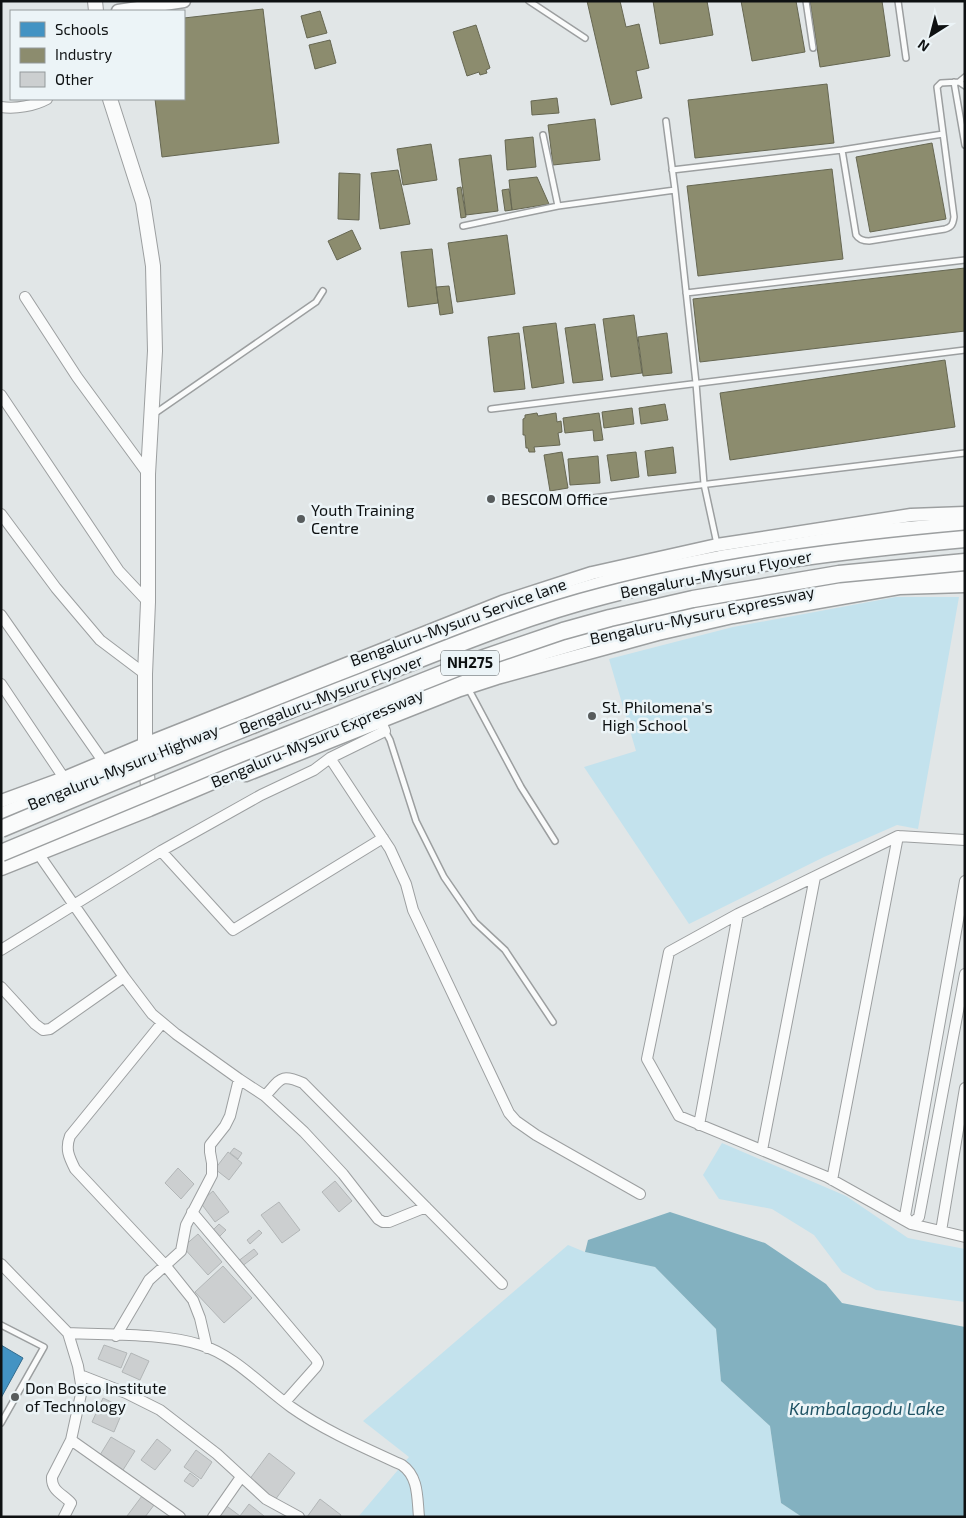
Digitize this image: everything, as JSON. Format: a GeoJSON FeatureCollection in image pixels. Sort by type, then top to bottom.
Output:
{"type":"FeatureCollection","features":[{"type":"Feature","properties":{"kind":"highway","name":"Bengaluru-Mysuru Highway"},"geometry":{"type":"LineString","coordinates":[[1,816],[145,751],[514,611],[628,576],[719,552],[885,532],[965,525]]}},
{"type":"Feature","properties":{"kind":"highway","name":"Bengaluru-Mysuru Flyover"},"geometry":{"type":"LineString","coordinates":[[1,828],[215,739],[464,641],[556,609],[638,587],[706,573],[836,552],[965,539]]}},
{"type":"Feature","properties":{"kind":"highway","name":"Bengaluru-Mysuru Expressway"},"geometry":{"type":"LineString","coordinates":[[1,853],[236,755],[472,662],[563,631],[702,597],[839,574],[965,562]]}},
{"type":"Feature","properties":{"kind":"highway","name":"Bengaluru-Mysuru Expressway"},"geometry":{"type":"LineString","coordinates":[[1,867],[454,682],[598,635],[732,612],[869,581],[965,574]]}},
{"type":"Feature","properties":{"kind":"main road"},"geometry":{"type":"LineString","coordinates":[[110,100],[143,202],[153,266],[155,350],[148,474],[148,602],[145,674],[145,751],[149,808]]}},
{"type":"Feature","properties":{"kind":"street"},"geometry":{"type":"LineString","coordinates":[[121,10],[137,5],[184,1]]}},
{"type":"Feature","properties":{"kind":"street"},"geometry":{"type":"LineString","coordinates":[[1,108],[10,108],[45,100]]}},
{"type":"Feature","properties":{"kind":"street"},"geometry":{"type":"LineString","coordinates":[[25,297],[77,377],[148,474]]}},
{"type":"Feature","properties":{"kind":"street"},"geometry":{"type":"LineString","coordinates":[[1,395],[119,571],[148,602]]}},
{"type":"Feature","properties":{"kind":"street","name":"NH275"},"geometry":{"type":"LineString","coordinates":[[719,552],[911,515],[965,513]]}},
{"type":"Feature","properties":{"kind":"street"},"geometry":{"type":"LineString","coordinates":[[1,514],[56,588],[100,640],[145,674]]}},
{"type":"Feature","properties":{"kind":"street"},"geometry":{"type":"LineString","coordinates":[[719,552],[732,612]]}},
{"type":"Feature","properties":{"kind":"street","name":"Bengaluru-Mysuru Expressway"},"geometry":{"type":"LineString","coordinates":[[1,875],[217,786],[383,727],[468,688],[732,612],[899,588],[965,586]]}},
{"type":"Feature","properties":{"kind":"street"},"geometry":{"type":"LineString","coordinates":[[1,615],[102,761]]}},
{"type":"Feature","properties":{"kind":"street"},"geometry":{"type":"LineString","coordinates":[[1,684],[64,778]]}},
{"type":"Feature","properties":{"kind":"street"},"geometry":{"type":"LineString","coordinates":[[1,950],[161,851],[261,795],[314,770],[330,758],[383,727]]}},
{"type":"Feature","properties":{"kind":"street","name":"NH275"},"geometry":{"type":"LineString","coordinates":[[1,801],[64,778],[102,761],[145,751]]}},
{"type":"Feature","properties":{"kind":"street"},"geometry":{"type":"LineString","coordinates":[[330,758],[390,849],[406,884],[413,910],[509,1113],[527,1129],[640,1194]]}},
{"type":"Feature","properties":{"kind":"street"},"geometry":{"type":"LineString","coordinates":[[832,1180],[898,836]]}},
{"type":"Feature","properties":{"kind":"street"},"geometry":{"type":"LineString","coordinates":[[965,840],[898,836],[738,914],[670,952],[647,1059],[679,1116],[832,1180],[911,1224],[965,1236]]}},
{"type":"Feature","properties":{"kind":"street"},"geometry":{"type":"LineString","coordinates":[[161,851],[233,930],[382,838]]}},
{"type":"Feature","properties":{"kind":"street"},"geometry":{"type":"LineString","coordinates":[[42,858],[124,977],[152,1014],[239,1079],[265,1096],[304,1132],[343,1174],[378,1219],[383,1222],[389,1222],[426,1207]]}},
{"type":"Feature","properties":{"kind":"street"},"geometry":{"type":"LineString","coordinates":[[762,1150],[815,877]]}},
{"type":"Feature","properties":{"kind":"street"},"geometry":{"type":"LineString","coordinates":[[911,1224],[905,1216],[965,881]]}},
{"type":"Feature","properties":{"kind":"street"},"geometry":{"type":"LineString","coordinates":[[699,1124],[738,914]]}},
{"type":"Feature","properties":{"kind":"street"},"geometry":{"type":"LineString","coordinates":[[911,1224],[919,1217],[965,974]]}},
{"type":"Feature","properties":{"kind":"street"},"geometry":{"type":"LineString","coordinates":[[1,987],[35,1024],[43,1030],[50,1029],[124,977]]}},
{"type":"Feature","properties":{"kind":"street"},"geometry":{"type":"LineString","coordinates":[[162,1023],[70,1136],[67,1146],[75,1168],[165,1265],[193,1300],[200,1318],[207,1348]]}},
{"type":"Feature","properties":{"kind":"street"},"geometry":{"type":"LineString","coordinates":[[265,1096],[284,1077],[289,1077],[303,1083],[502,1284]]}},
{"type":"Feature","properties":{"kind":"street"},"geometry":{"type":"LineString","coordinates":[[116,1336],[150,1280],[165,1265],[178,1256],[181,1251],[186,1226],[212,1174],[210,1145],[225,1126],[230,1116],[239,1079]]}},
{"type":"Feature","properties":{"kind":"street"},"geometry":{"type":"LineString","coordinates":[[941,1231],[965,1088]]}},
{"type":"Feature","properties":{"kind":"street"},"geometry":{"type":"LineString","coordinates":[[192,1212],[318,1363],[285,1402]]}},
{"type":"Feature","properties":{"kind":"street"},"geometry":{"type":"LineString","coordinates":[[1,1264],[68,1333],[80,1375],[81,1394],[71,1440],[52,1477],[52,1482],[57,1492],[71,1503],[64,1517]]}},
{"type":"Feature","properties":{"kind":"street"},"geometry":{"type":"LineString","coordinates":[[68,1333],[160,1338],[187,1342],[207,1348],[248,1372],[285,1402],[324,1427],[410,1470],[414,1479],[419,1517]]}},
{"type":"Feature","properties":{"kind":"street"},"geometry":{"type":"LineString","coordinates":[[80,1375],[126,1392],[160,1410],[217,1454],[266,1499],[299,1517]]}},
{"type":"Feature","properties":{"kind":"street"},"geometry":{"type":"LineString","coordinates":[[71,1440],[180,1517]]}},
{"type":"Feature","properties":{"kind":"street"},"geometry":{"type":"LineString","coordinates":[[213,1517],[241,1477]]}},
{"type":"Feature","properties":{"kind":"lane"},"geometry":{"type":"LineString","coordinates":[[529,1],[584,38]]}},
{"type":"Feature","properties":{"kind":"lane"},"geometry":{"type":"LineString","coordinates":[[806,1],[813,48]]}},
{"type":"Feature","properties":{"kind":"lane"},"geometry":{"type":"LineString","coordinates":[[898,1],[906,58]]}},
{"type":"Feature","properties":{"kind":"lane"},"geometry":{"type":"LineString","coordinates":[[957,82],[965,76]]}},
{"type":"Feature","properties":{"kind":"lane"},"geometry":{"type":"LineString","coordinates":[[957,82],[965,145]]}},
{"type":"Feature","properties":{"kind":"lane"},"geometry":{"type":"LineString","coordinates":[[842,150],[858,238],[863,241],[869,241],[951,227],[954,223],[954,217],[937,87],[942,83],[957,82],[965,86]]}},
{"type":"Feature","properties":{"kind":"lane"},"geometry":{"type":"LineString","coordinates":[[666,121],[696,384],[704,484],[719,552]]}},
{"type":"Feature","properties":{"kind":"lane"},"geometry":{"type":"LineString","coordinates":[[672,170],[842,150],[943,134]]}},
{"type":"Feature","properties":{"kind":"lane"},"geometry":{"type":"LineString","coordinates":[[543,135],[558,206]]}},
{"type":"Feature","properties":{"kind":"lane"},"geometry":{"type":"LineString","coordinates":[[463,226],[558,206],[675,190]]}},
{"type":"Feature","properties":{"kind":"lane"},"geometry":{"type":"LineString","coordinates":[[686,293],[965,260]]}},
{"type":"Feature","properties":{"kind":"lane"},"geometry":{"type":"LineString","coordinates":[[151,416],[316,302],[324,291]]}},
{"type":"Feature","properties":{"kind":"lane"},"geometry":{"type":"LineString","coordinates":[[491,409],[965,350]]}},
{"type":"Feature","properties":{"kind":"lane"},"geometry":{"type":"LineString","coordinates":[[576,500],[965,453]]}},
{"type":"Feature","properties":{"kind":"lane"},"geometry":{"type":"LineString","coordinates":[[468,688],[521,787],[556,841]]}},
{"type":"Feature","properties":{"kind":"lane"},"geometry":{"type":"LineString","coordinates":[[383,727],[390,740],[416,821],[449,886],[475,922],[505,950],[553,1022]]}},
{"type":"Feature","properties":{"kind":"lane"},"geometry":{"type":"LineString","coordinates":[[1,1325],[44,1347],[1,1423]]}},
{"type":"Feature","properties":{"kind":"shaded area"},"geometry":{"type":"Polygon","coordinates":[[[896,597],[959,597],[918,829],[897,825],[824,857],[689,924],[584,767],[636,751],[609,659],[733,627],[896,597]]]}},
{"type":"Feature","properties":{"kind":"shaded area"},"geometry":{"type":"Polygon","coordinates":[[[722,1143],[846,1196],[908,1238],[965,1249],[965,1302],[876,1290],[842,1272],[814,1235],[772,1209],[719,1199],[703,1175],[722,1143]]]}},
{"type":"Feature","properties":{"kind":"shaded area"},"geometry":{"type":"Polygon","coordinates":[[[568,1245],[585,1252],[655,1267],[716,1329],[721,1381],[770,1426],[781,1503],[802,1517],[358,1517],[409,1457],[363,1421],[568,1245]]]}},
{"type":"Feature","properties":{"kind":"water","name":"Kumbalagodu Lake"},"geometry":{"type":"Polygon","coordinates":[[[670,1212],[765,1243],[826,1284],[842,1303],[965,1327],[965,1517],[802,1517],[781,1503],[770,1426],[721,1381],[716,1329],[655,1267],[585,1252],[588,1240],[670,1212]]]}},
{"type":"Feature","properties":{"kind":"building: Schools"},"geometry":{"type":"Polygon","coordinates":[[[1,1345],[23,1358],[1,1398],[1,1345]]]}},
{"type":"Feature","properties":{"kind":"building: Industry"},"geometry":{"type":"Polygon","coordinates":[[[587,1],[620,1],[626,27],[639,24],[649,68],[636,71],[642,98],[611,105],[587,1]]]}},
{"type":"Feature","properties":{"kind":"building: Industry"},"geometry":{"type":"Polygon","coordinates":[[[653,1],[707,1],[713,35],[660,44],[653,1]]]}},
{"type":"Feature","properties":{"kind":"building: Industry"},"geometry":{"type":"Polygon","coordinates":[[[741,1],[796,1],[805,52],[752,61],[741,1]]]}},
{"type":"Feature","properties":{"kind":"building: Industry"},"geometry":{"type":"Polygon","coordinates":[[[810,1],[882,1],[890,56],[820,67],[810,1]]]}},
{"type":"Feature","properties":{"kind":"building: Industry"},"geometry":{"type":"Polygon","coordinates":[[[263,9],[279,143],[162,157],[155,100],[185,100],[185,18],[263,9]]]}},
{"type":"Feature","properties":{"kind":"building: Industry"},"geometry":{"type":"Polygon","coordinates":[[[320,11],[327,33],[307,38],[301,16],[320,11]]]}},
{"type":"Feature","properties":{"kind":"building: Industry"},"geometry":{"type":"Polygon","coordinates":[[[476,25],[490,68],[486,70],[487,73],[480,75],[479,72],[467,76],[453,32],[476,25]]]}},
{"type":"Feature","properties":{"kind":"building: Industry"},"geometry":{"type":"Polygon","coordinates":[[[330,40],[336,63],[315,69],[309,45],[330,40]]]}},
{"type":"Feature","properties":{"kind":"building: Industry"},"geometry":{"type":"Polygon","coordinates":[[[827,84],[834,143],[695,158],[688,100],[827,84]]]}},
{"type":"Feature","properties":{"kind":"building: Industry"},"geometry":{"type":"Polygon","coordinates":[[[557,98],[559,113],[532,115],[531,101],[557,98]]]}},
{"type":"Feature","properties":{"kind":"building: Industry"},"geometry":{"type":"Polygon","coordinates":[[[595,119],[600,160],[553,165],[548,125],[595,119]]]}},
{"type":"Feature","properties":{"kind":"building: Industry"},"geometry":{"type":"Polygon","coordinates":[[[533,137],[536,167],[507,170],[505,140],[533,137]]]}},
{"type":"Feature","properties":{"kind":"building: Industry"},"geometry":{"type":"Polygon","coordinates":[[[932,143],[946,219],[870,232],[856,157],[932,143]]]}},
{"type":"Feature","properties":{"kind":"building: Industry"},"geometry":{"type":"Polygon","coordinates":[[[431,144],[437,180],[403,185],[397,149],[431,144]]]}},
{"type":"Feature","properties":{"kind":"building: Industry"},"geometry":{"type":"Polygon","coordinates":[[[491,155],[498,211],[466,215],[459,159],[491,155]]]}},
{"type":"Feature","properties":{"kind":"building: Industry"},"geometry":{"type":"Polygon","coordinates":[[[832,169],[843,259],[698,276],[687,186],[832,169]]]}},
{"type":"Feature","properties":{"kind":"building: Industry"},"geometry":{"type":"Polygon","coordinates":[[[398,170],[410,224],[380,229],[371,173],[398,170]]]}},
{"type":"Feature","properties":{"kind":"building: Industry"},"geometry":{"type":"Polygon","coordinates":[[[339,173],[360,174],[359,220],[338,219],[339,173]]]}},
{"type":"Feature","properties":{"kind":"building: Industry"},"geometry":{"type":"Polygon","coordinates":[[[537,177],[549,204],[512,210],[509,180],[537,177]]]}},
{"type":"Feature","properties":{"kind":"building: Industry"},"geometry":{"type":"Polygon","coordinates":[[[461,187],[466,217],[461,218],[457,188],[461,187]]]}},
{"type":"Feature","properties":{"kind":"building: Industry"},"geometry":{"type":"Polygon","coordinates":[[[509,189],[512,210],[505,211],[502,190],[509,189]]]}},
{"type":"Feature","properties":{"kind":"building: Industry"},"geometry":{"type":"Polygon","coordinates":[[[352,230],[361,249],[337,260],[328,241],[352,230]]]}},
{"type":"Feature","properties":{"kind":"building: Industry"},"geometry":{"type":"Polygon","coordinates":[[[507,235],[515,294],[457,302],[448,243],[507,235]]]}},
{"type":"Feature","properties":{"kind":"building: Industry"},"geometry":{"type":"Polygon","coordinates":[[[432,249],[438,303],[408,307],[401,252],[432,249]]]}},
{"type":"Feature","properties":{"kind":"building: Industry"},"geometry":{"type":"Polygon","coordinates":[[[965,268],[965,331],[700,362],[693,299],[965,268]]]}},
{"type":"Feature","properties":{"kind":"building: Industry"},"geometry":{"type":"Polygon","coordinates":[[[449,286],[453,313],[440,315],[436,287],[449,286]]]}},
{"type":"Feature","properties":{"kind":"building: Industry"},"geometry":{"type":"Polygon","coordinates":[[[634,315],[642,373],[611,377],[603,319],[634,315]]]}},
{"type":"Feature","properties":{"kind":"building: Industry"},"geometry":{"type":"Polygon","coordinates":[[[556,323],[564,383],[532,388],[523,327],[556,323]]]}},
{"type":"Feature","properties":{"kind":"building: Industry"},"geometry":{"type":"Polygon","coordinates":[[[595,324],[603,380],[573,383],[565,328],[595,324]]]}},
{"type":"Feature","properties":{"kind":"building: Industry"},"geometry":{"type":"Polygon","coordinates":[[[519,333],[525,389],[494,392],[488,337],[519,333]]]}},
{"type":"Feature","properties":{"kind":"building: Industry"},"geometry":{"type":"Polygon","coordinates":[[[667,333],[672,373],[643,376],[638,337],[667,333]]]}},
{"type":"Feature","properties":{"kind":"building: Industry"},"geometry":{"type":"Polygon","coordinates":[[[945,360],[955,427],[730,460],[720,393],[945,360]]]}},
{"type":"Feature","properties":{"kind":"building: Industry"},"geometry":{"type":"Polygon","coordinates":[[[665,404],[668,420],[641,424],[639,408],[665,404]]]}},
{"type":"Feature","properties":{"kind":"building: Industry"},"geometry":{"type":"Polygon","coordinates":[[[632,408],[634,424],[604,428],[602,412],[632,408]]]}},
{"type":"Feature","properties":{"kind":"building: Industry"},"geometry":{"type":"Polygon","coordinates":[[[537,413],[538,416],[556,413],[557,422],[561,421],[562,432],[558,433],[560,445],[534,447],[535,452],[529,452],[528,448],[526,448],[525,435],[523,435],[523,419],[525,415],[537,413]]]}},
{"type":"Feature","properties":{"kind":"building: Industry"},"geometry":{"type":"Polygon","coordinates":[[[599,413],[603,440],[594,441],[593,430],[565,433],[563,418],[599,413]]]}},
{"type":"Feature","properties":{"kind":"building: Industry"},"geometry":{"type":"Polygon","coordinates":[[[673,447],[676,473],[648,476],[645,451],[673,447]]]}},
{"type":"Feature","properties":{"kind":"building: Industry"},"geometry":{"type":"Polygon","coordinates":[[[562,452],[568,488],[550,491],[544,455],[562,452]]]}},
{"type":"Feature","properties":{"kind":"building: Industry"},"geometry":{"type":"Polygon","coordinates":[[[636,452],[639,477],[611,481],[607,455],[636,452]]]}},
{"type":"Feature","properties":{"kind":"building: Industry"},"geometry":{"type":"Polygon","coordinates":[[[598,456],[600,483],[570,485],[568,459],[598,456]]]}},
{"type":"Feature","properties":{"kind":"building: Other"},"geometry":{"type":"Polygon","coordinates":[[[234,1148],[242,1153],[238,1159],[230,1153],[234,1148]]]}},
{"type":"Feature","properties":{"kind":"building: Other"},"geometry":{"type":"Polygon","coordinates":[[[228,1152],[242,1163],[229,1180],[215,1169],[228,1152]]]}},
{"type":"Feature","properties":{"kind":"building: Other"},"geometry":{"type":"Polygon","coordinates":[[[178,1168],[194,1184],[181,1199],[165,1183],[178,1168]]]}},
{"type":"Feature","properties":{"kind":"building: Other"},"geometry":{"type":"Polygon","coordinates":[[[335,1181],[352,1201],[339,1212],[322,1192],[335,1181]]]}},
{"type":"Feature","properties":{"kind":"building: Other"},"geometry":{"type":"Polygon","coordinates":[[[213,1191],[229,1212],[215,1222],[200,1202],[213,1191]]]}},
{"type":"Feature","properties":{"kind":"building: Other"},"geometry":{"type":"Polygon","coordinates":[[[279,1202],[300,1230],[282,1243],[261,1215],[279,1202]]]}},
{"type":"Feature","properties":{"kind":"building: Other"},"geometry":{"type":"Polygon","coordinates":[[[219,1224],[226,1230],[219,1237],[213,1230],[219,1224]]]}},
{"type":"Feature","properties":{"kind":"building: Other"},"geometry":{"type":"Polygon","coordinates":[[[259,1230],[262,1233],[250,1244],[247,1240],[259,1230]]]}},
{"type":"Feature","properties":{"kind":"building: Other"},"geometry":{"type":"Polygon","coordinates":[[[198,1234],[222,1262],[208,1275],[183,1247],[198,1234]]]}},
{"type":"Feature","properties":{"kind":"building: Other"},"geometry":{"type":"Polygon","coordinates":[[[254,1249],[258,1254],[241,1267],[237,1262],[254,1249]]]}},
{"type":"Feature","properties":{"kind":"building: Other"},"geometry":{"type":"Polygon","coordinates":[[[223,1266],[252,1298],[224,1323],[195,1292],[223,1266]]]}},
{"type":"Feature","properties":{"kind":"building: Other"},"geometry":{"type":"Polygon","coordinates":[[[104,1345],[127,1353],[121,1368],[98,1359],[104,1345]]]}},
{"type":"Feature","properties":{"kind":"building: Other"},"geometry":{"type":"Polygon","coordinates":[[[131,1353],[149,1361],[140,1380],[122,1372],[131,1353]]]}},
{"type":"Feature","properties":{"kind":"building: Other"},"geometry":{"type":"Polygon","coordinates":[[[103,1398],[124,1408],[114,1432],[92,1422],[103,1398]]]}},
{"type":"Feature","properties":{"kind":"building: Other"},"geometry":{"type":"Polygon","coordinates":[[[111,1437],[135,1451],[123,1470],[100,1455],[111,1437]]]}},
{"type":"Feature","properties":{"kind":"building: Other"},"geometry":{"type":"Polygon","coordinates":[[[157,1439],[171,1450],[155,1470],[141,1460],[157,1439]]]}},
{"type":"Feature","properties":{"kind":"building: Other"},"geometry":{"type":"Polygon","coordinates":[[[196,1450],[212,1462],[201,1479],[184,1467],[196,1450]]]}},
{"type":"Feature","properties":{"kind":"building: Other"},"geometry":{"type":"Polygon","coordinates":[[[269,1453],[295,1473],[275,1500],[249,1480],[269,1453]]]}},
{"type":"Feature","properties":{"kind":"building: Other"},"geometry":{"type":"Polygon","coordinates":[[[190,1473],[199,1480],[193,1487],[184,1481],[190,1473]]]}},
{"type":"Feature","properties":{"kind":"building: Other"},"geometry":{"type":"Polygon","coordinates":[[[142,1496],[154,1505],[145,1517],[127,1516],[142,1496]]]}},
{"type":"Feature","properties":{"kind":"building: Other"},"geometry":{"type":"Polygon","coordinates":[[[320,1499],[341,1515],[340,1517],[307,1517],[320,1499]]]}},
{"type":"Feature","properties":{"kind":"building: Other"},"geometry":{"type":"Polygon","coordinates":[[[224,1504],[240,1516],[249,1504],[264,1517],[215,1517],[224,1504]]]}},
{"type":"Feature","properties":{"kind":"place","name":"BESCOM Office"},"geometry":{"type":"Point","coordinates":[491,499]}},
{"type":"Feature","properties":{"kind":"place","name":"Youth Training Centre"},"geometry":{"type":"Point","coordinates":[301,519]}},
{"type":"Feature","properties":{"kind":"place","name":"St. Philomena's High School"},"geometry":{"type":"Point","coordinates":[592,716]}},
{"type":"Feature","properties":{"kind":"place","name":"Don Bosco Institute of Technology"},"geometry":{"type":"Point","coordinates":[15,1397]}}]}
